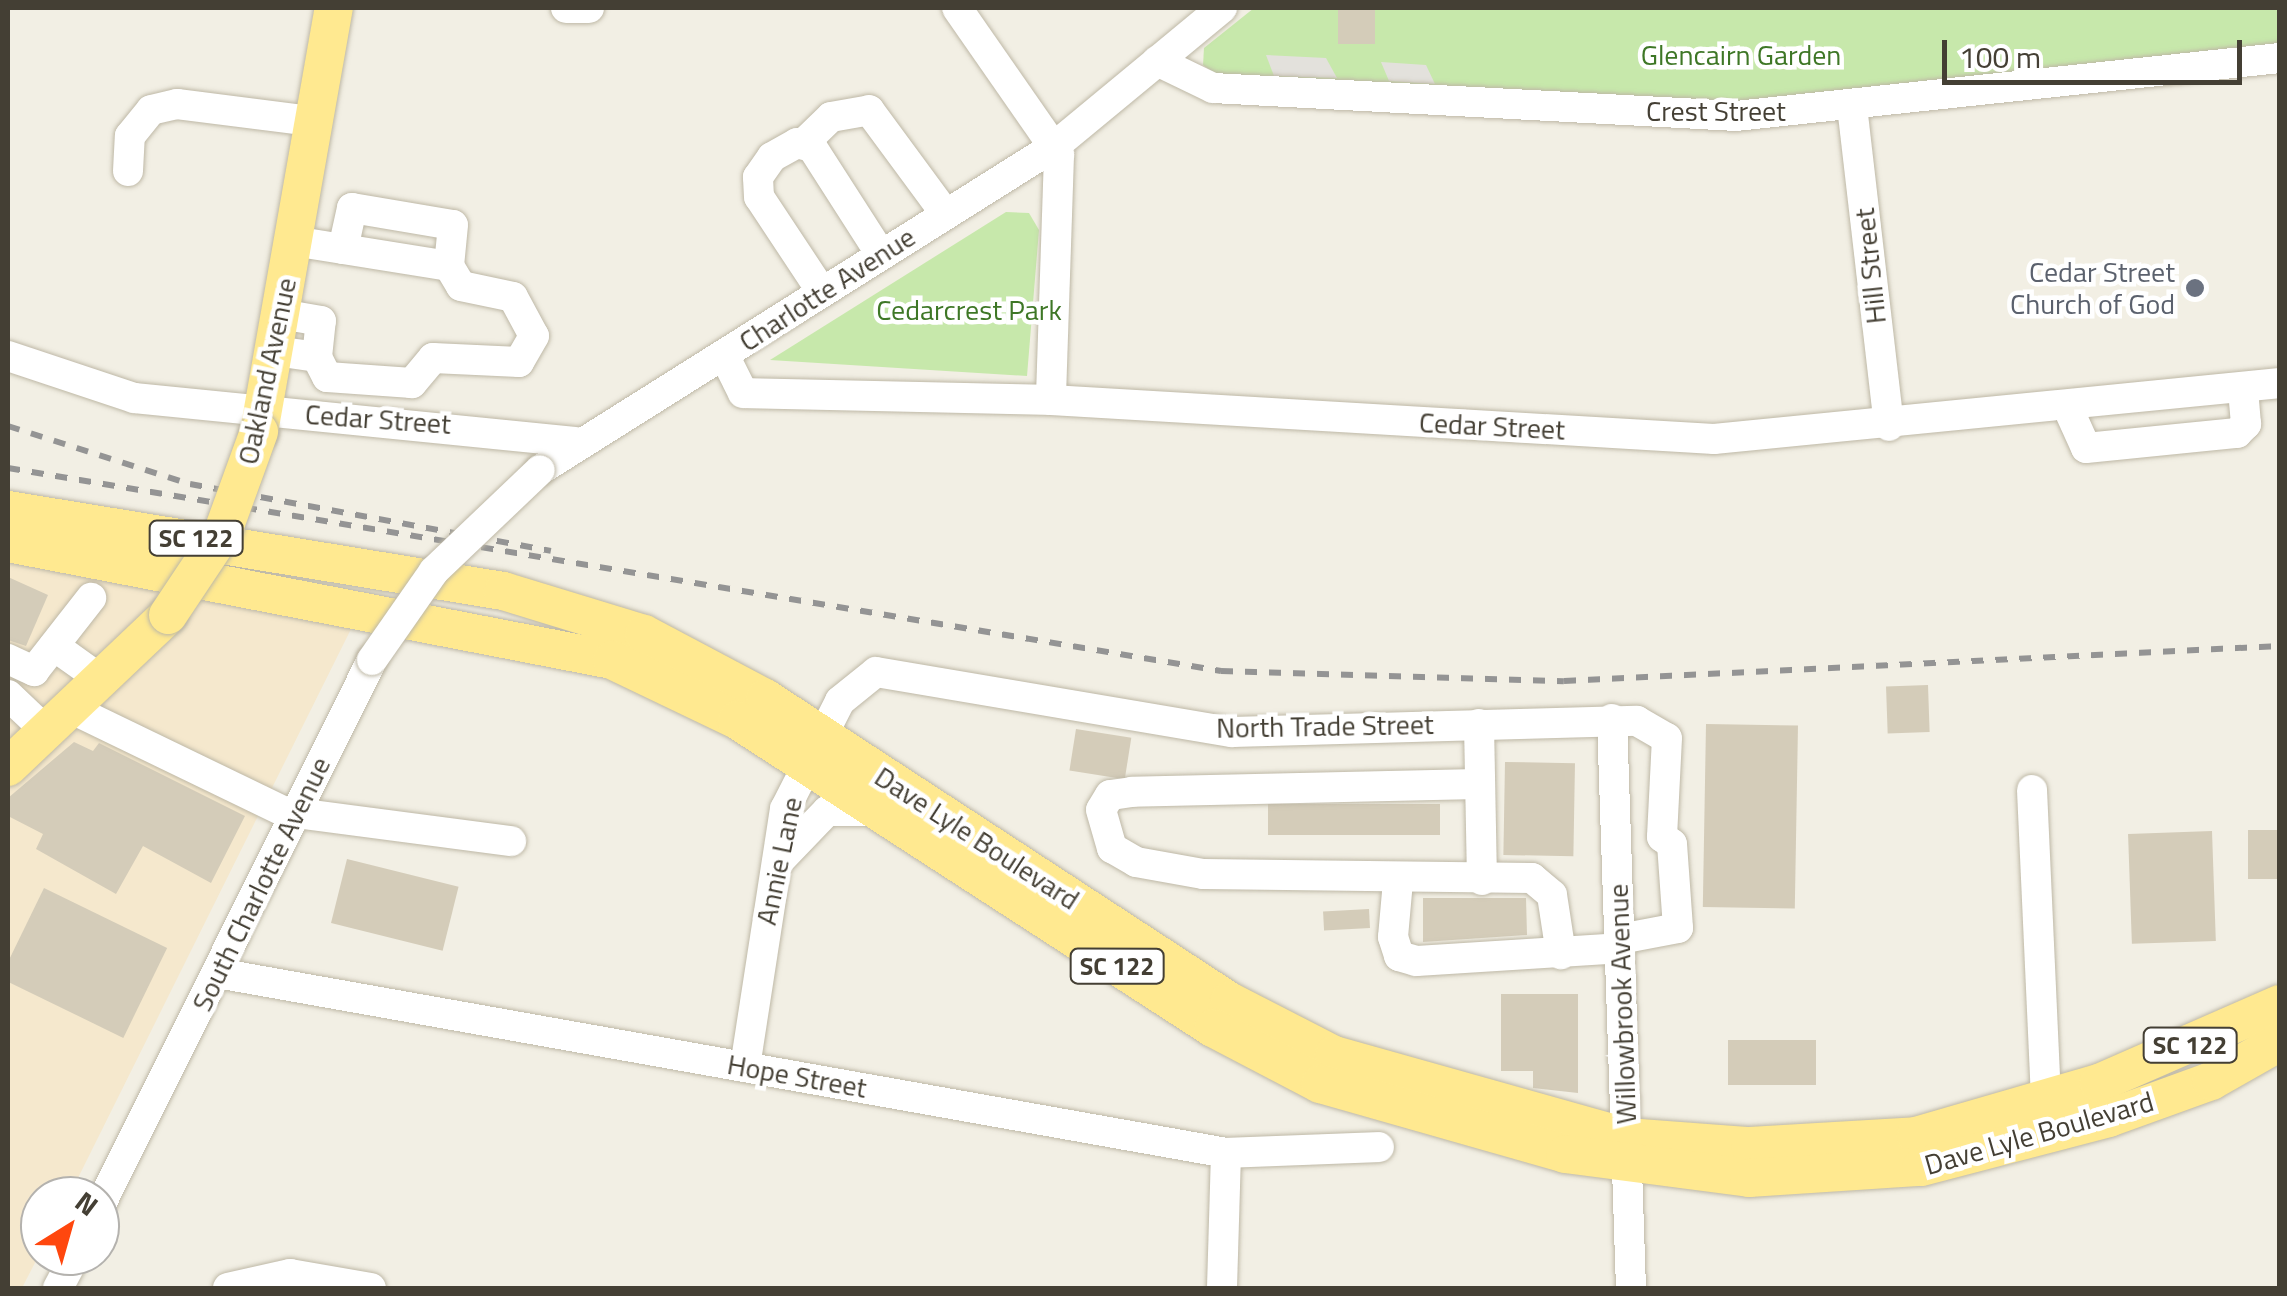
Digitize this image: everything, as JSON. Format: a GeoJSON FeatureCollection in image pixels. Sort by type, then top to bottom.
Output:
{"type":"FeatureCollection","features":[{"type":"Feature","properties":{"kind":"main road","name":"Oakland Avenue"},"geometry":{"type":"LineString","coordinates":[[8,767],[168,616],[222,534],[262,421],[334,8]]}},
{"type":"Feature","properties":{"kind":"main road","name":"Dave Lyle Boulevard"},"geometry":{"type":"LineString","coordinates":[[8,510],[503,591],[684,651],[813,748],[1229,1001],[1334,1055],[1627,1152]]}},
{"type":"Feature","properties":{"kind":"main road","name":"Dave Lyle Boulevard"},"geometry":{"type":"LineString","coordinates":[[8,543],[612,660],[813,748],[881,812],[1213,1028],[1320,1084],[1392,1111],[1627,1152],[1830,1144],[2047,1118],[2210,1081],[2280,1042]]}},
{"type":"Feature","properties":{"kind":"main road","name":"Dave Lyle Boulevard"},"geometry":{"type":"LineString","coordinates":[[2047,1118],[2280,1004]]}},
{"type":"Feature","properties":{"kind":"street"},"geometry":{"type":"LineString","coordinates":[[566,8],[589,8]]}},
{"type":"Feature","properties":{"kind":"street"},"geometry":{"type":"LineString","coordinates":[[956,8],[1054,146],[1051,400]]}},
{"type":"Feature","properties":{"kind":"street","name":"Charlotte Avenue"},"geometry":{"type":"LineString","coordinates":[[434,571],[575,442],[725,356],[820,289],[1054,146],[1222,8]]}},
{"type":"Feature","properties":{"kind":"street","name":"Crest Street"},"geometry":{"type":"LineString","coordinates":[[1157,61],[1213,88],[1736,116],[2280,58]]}},
{"type":"Feature","properties":{"kind":"street"},"geometry":{"type":"LineString","coordinates":[[128,170],[130,136],[152,110],[177,104],[312,121]]}},
{"type":"Feature","properties":{"kind":"street","name":"Hill Street"},"geometry":{"type":"LineString","coordinates":[[1852,106],[1888,426]]}},
{"type":"Feature","properties":{"kind":"street"},"geometry":{"type":"LineString","coordinates":[[820,289],[758,188],[772,157],[804,143],[830,117],[869,110],[945,213]]}},
{"type":"Feature","properties":{"kind":"street"},"geometry":{"type":"LineString","coordinates":[[804,143],[880,253]]}},
{"type":"Feature","properties":{"kind":"street"},"geometry":{"type":"LineString","coordinates":[[278,332],[317,357],[327,377],[412,384],[433,358],[504,362],[530,354],[534,336],[513,297],[461,286],[449,266],[454,225],[352,208],[344,249]]}},
{"type":"Feature","properties":{"kind":"street"},"geometry":{"type":"LineString","coordinates":[[293,241],[449,266]]}},
{"type":"Feature","properties":{"kind":"street","name":"Cedar Street"},"geometry":{"type":"LineString","coordinates":[[8,356],[134,398],[262,421],[575,442]]}},
{"type":"Feature","properties":{"kind":"street","name":"Cedar Street"},"geometry":{"type":"LineString","coordinates":[[725,356],[744,393],[1051,400],[1714,439],[1888,426],[2280,384]]}},
{"type":"Feature","properties":{"kind":"street"},"geometry":{"type":"LineString","coordinates":[[2066,406],[2086,448],[2237,433],[2246,424],[2242,388]]}},
{"type":"Feature","properties":{"kind":"street","name":"South Charlotte Avenue"},"geometry":{"type":"LineString","coordinates":[[115,1176],[372,660],[434,571]]}},
{"type":"Feature","properties":{"kind":"street"},"geometry":{"type":"LineString","coordinates":[[8,659],[34,672],[92,598]]}},
{"type":"Feature","properties":{"kind":"street"},"geometry":{"type":"LineString","coordinates":[[54,646],[103,681]]}},
{"type":"Feature","properties":{"kind":"street","name":"Annie Lane"},"geometry":{"type":"LineString","coordinates":[[745,1066],[774,864],[813,748],[858,680],[890,671],[923,677]]}},
{"type":"Feature","properties":{"kind":"street","name":"North Trade Street"},"geometry":{"type":"LineString","coordinates":[[923,677],[1232,732],[1612,719]]}},
{"type":"Feature","properties":{"kind":"street"},"geometry":{"type":"LineString","coordinates":[[8,695],[59,720],[296,815],[511,841]]}},
{"type":"Feature","properties":{"kind":"street"},"geometry":{"type":"LineString","coordinates":[[1398,881],[1398,956],[1445,965],[1561,954],[1620,944],[1678,928],[1662,818],[1667,738],[1612,719]]}},
{"type":"Feature","properties":{"kind":"street","name":"Willowbrook Avenue"},"geometry":{"type":"LineString","coordinates":[[1612,719],[1631,1288]]}},
{"type":"Feature","properties":{"kind":"street"},"geometry":{"type":"LineString","coordinates":[[1479,724],[1482,880]]}},
{"type":"Feature","properties":{"kind":"street"},"geometry":{"type":"LineString","coordinates":[[1478,784],[1132,792],[1110,795],[1101,810],[1112,848],[1136,862],[1202,874],[1541,884],[1552,895],[1561,954]]}},
{"type":"Feature","properties":{"kind":"street"},"geometry":{"type":"LineString","coordinates":[[2032,790],[2047,1118]]}},
{"type":"Feature","properties":{"kind":"street"},"geometry":{"type":"LineString","coordinates":[[774,864],[827,811],[881,812]]}},
{"type":"Feature","properties":{"kind":"street"},"geometry":{"type":"LineString","coordinates":[[1616,822],[1662,818]]}},
{"type":"Feature","properties":{"kind":"street","name":"Hope Street"},"geometry":{"type":"LineString","coordinates":[[216,974],[1226,1153],[1378,1146]]}},
{"type":"Feature","properties":{"kind":"street"},"geometry":{"type":"LineString","coordinates":[[1222,1288],[1226,1153]]}},
{"type":"Feature","properties":{"kind":"street"},"geometry":{"type":"LineString","coordinates":[[228,1288],[290,1274],[371,1288]]}},
{"type":"Feature","properties":{"kind":"shaded area"},"geometry":{"type":"Polygon","coordinates":[[[1266,55],[1326,58],[1337,78],[1274,76],[1266,55]]]}},
{"type":"Feature","properties":{"kind":"shaded area"},"geometry":{"type":"Polygon","coordinates":[[[1381,62],[1426,65],[1435,84],[1389,81],[1381,62]]]}},
{"type":"Feature","properties":{"kind":"shaded area"},"geometry":{"type":"Polygon","coordinates":[[[8,561],[354,623],[79,1176],[20,1176],[20,1276],[28,1276],[22,1288],[8,1288],[8,561]]]}},
{"type":"Feature","properties":{"kind":"green space","name":"Glencairn Garden"},"geometry":{"type":"Polygon","coordinates":[[[1254,8],[2279,8],[2279,43],[1741,103],[1217,75],[1203,65],[1204,48],[1254,8]]]}},
{"type":"Feature","properties":{"kind":"green space","name":"Cedarcrest Park"},"geometry":{"type":"Polygon","coordinates":[[[1006,212],[1029,213],[1039,230],[1027,376],[770,360],[1006,212]]]}},
{"type":"Feature","properties":{"kind":"building"},"geometry":{"type":"Polygon","coordinates":[[[1338,8],[1375,8],[1375,44],[1338,44],[1338,8]]]}},
{"type":"Feature","properties":{"kind":"building"},"geometry":{"type":"Polygon","coordinates":[[[8,577],[48,595],[26,646],[8,640],[8,577]]]}},
{"type":"Feature","properties":{"kind":"building"},"geometry":{"type":"Polygon","coordinates":[[[1928,685],[1930,732],[1888,733],[1886,686],[1928,685]]]}},
{"type":"Feature","properties":{"kind":"building"},"geometry":{"type":"Polygon","coordinates":[[[1706,724],[1798,726],[1795,909],[1703,907],[1706,724]]]}},
{"type":"Feature","properties":{"kind":"building"},"geometry":{"type":"Polygon","coordinates":[[[1076,729],[1131,738],[1125,779],[1069,770],[1076,729]]]}},
{"type":"Feature","properties":{"kind":"building"},"geometry":{"type":"Polygon","coordinates":[[[74,742],[93,751],[99,743],[245,816],[211,883],[143,846],[116,894],[36,849],[43,834],[8,816],[8,798],[74,742]]]}},
{"type":"Feature","properties":{"kind":"building"},"geometry":{"type":"Polygon","coordinates":[[[1505,762],[1575,763],[1573,856],[1503,855],[1505,762]]]}},
{"type":"Feature","properties":{"kind":"building"},"geometry":{"type":"Polygon","coordinates":[[[1268,804],[1440,804],[1440,835],[1268,835],[1268,804]]]}},
{"type":"Feature","properties":{"kind":"building"},"geometry":{"type":"Polygon","coordinates":[[[2248,830],[2280,830],[2280,879],[2248,879],[2248,830]]]}},
{"type":"Feature","properties":{"kind":"building"},"geometry":{"type":"Polygon","coordinates":[[[2212,831],[2216,941],[2132,944],[2128,834],[2212,831]]]}},
{"type":"Feature","properties":{"kind":"building"},"geometry":{"type":"Polygon","coordinates":[[[347,859],[459,887],[443,951],[331,923],[347,859]]]}},
{"type":"Feature","properties":{"kind":"building"},"geometry":{"type":"Polygon","coordinates":[[[44,888],[167,948],[123,1038],[8,982],[8,962],[44,888]]]}},
{"type":"Feature","properties":{"kind":"building"},"geometry":{"type":"Polygon","coordinates":[[[1423,898],[1526,898],[1527,935],[1423,942],[1423,898]]]}},
{"type":"Feature","properties":{"kind":"building"},"geometry":{"type":"Polygon","coordinates":[[[1369,909],[1370,928],[1324,930],[1323,911],[1369,909]]]}},
{"type":"Feature","properties":{"kind":"building"},"geometry":{"type":"Polygon","coordinates":[[[1501,994],[1578,994],[1578,1093],[1533,1088],[1533,1071],[1501,1071],[1501,994]]]}},
{"type":"Feature","properties":{"kind":"building"},"geometry":{"type":"Polygon","coordinates":[[[1728,1040],[1816,1040],[1816,1085],[1728,1085],[1728,1040]]]}},
{"type":"Feature","properties":{"kind":"railway"},"geometry":{"type":"LineString","coordinates":[[8,426],[190,484],[551,551]]}},
{"type":"Feature","properties":{"kind":"railway"},"geometry":{"type":"LineString","coordinates":[[8,468],[1221,671],[1564,681],[2280,646]]}},
{"type":"Feature","properties":{"kind":"place","name":"Cedar Street Church of God"},"geometry":{"type":"Point","coordinates":[2195,288]}}]}
